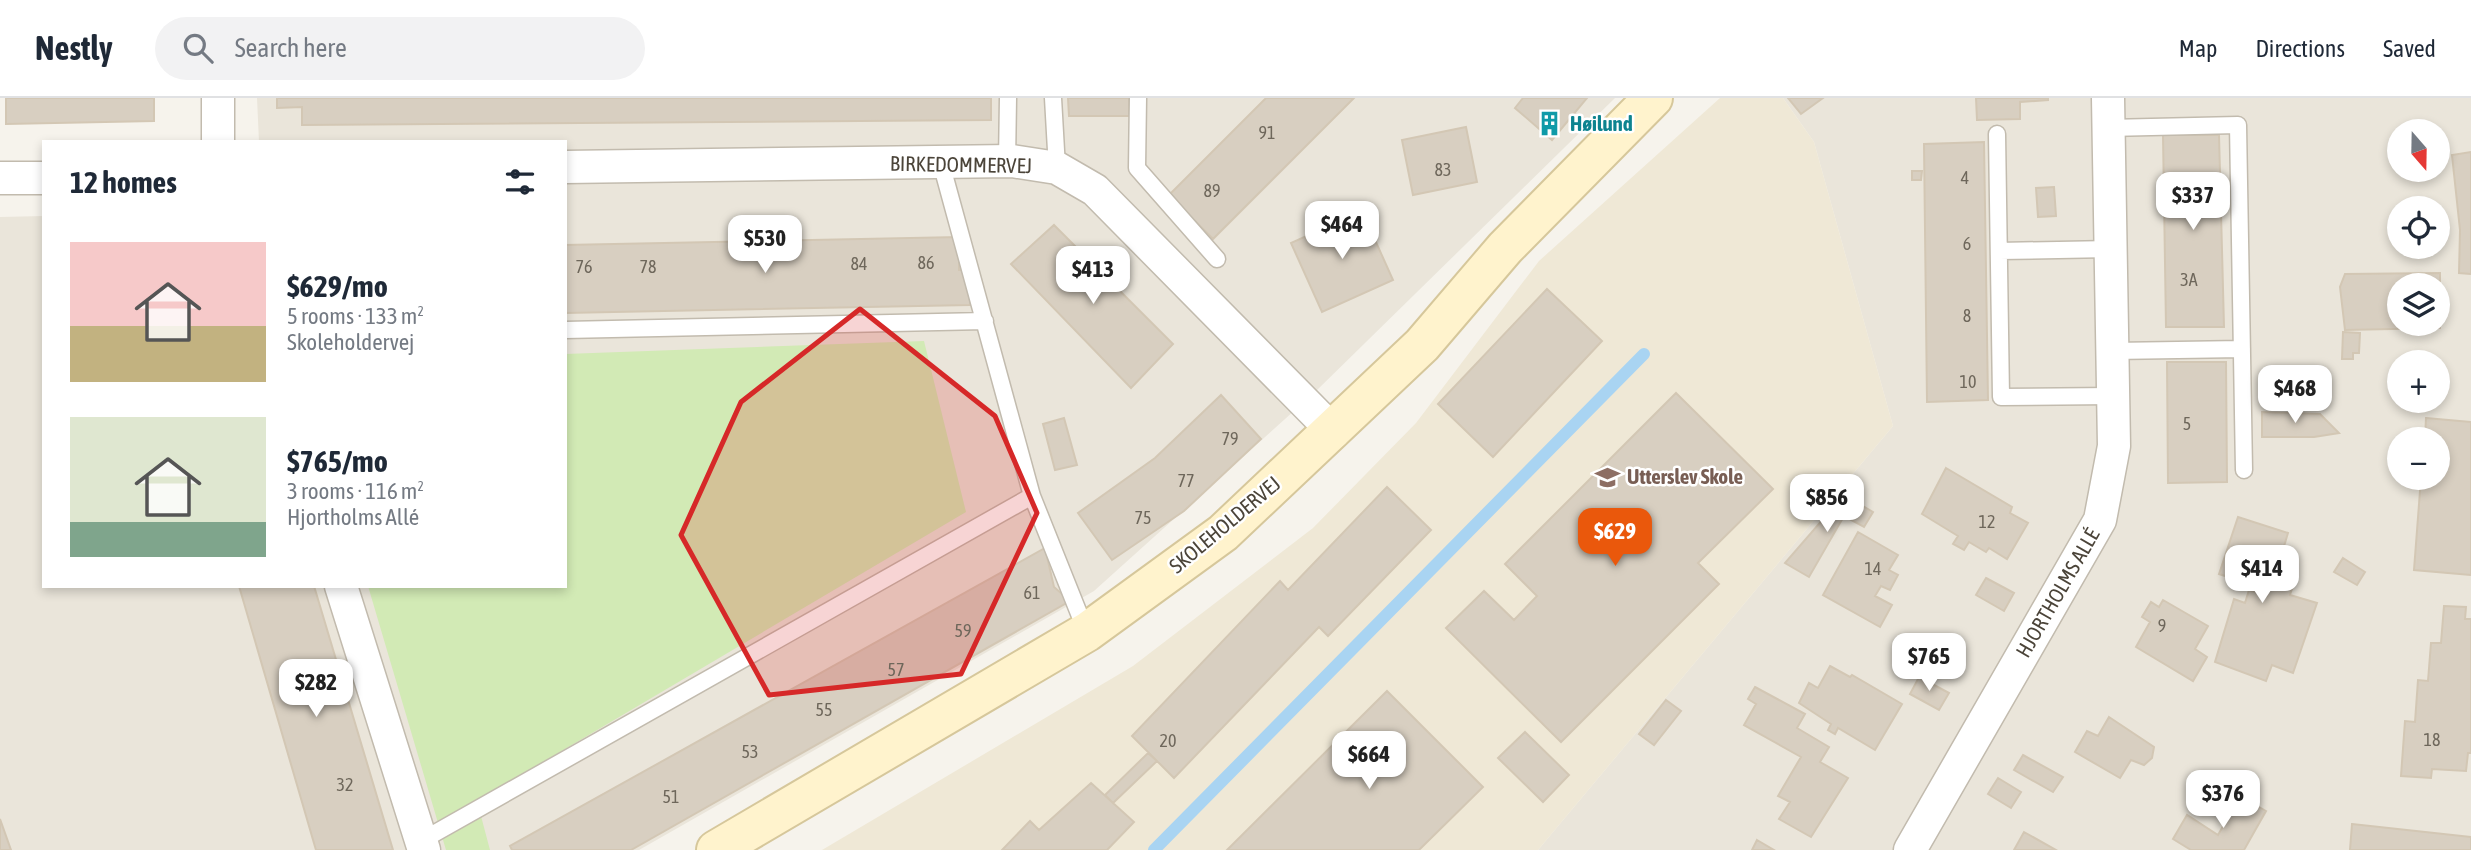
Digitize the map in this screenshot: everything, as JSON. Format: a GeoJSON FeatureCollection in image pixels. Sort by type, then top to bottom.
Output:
{"type":"FeatureCollection","features":[{"type":"Feature","properties":{"kind":"street"},"geometry":{"type":"LineString","coordinates":[[218,98],[218,140]]}},
{"type":"Feature","properties":{"kind":"street","name":"SKOLEHOLDERVEJ"},"geometry":{"type":"LineString","coordinates":[[716,850],[1087,632],[1223,533],[1334,432],[1422,345],[1505,248],[1653,98]]}},
{"type":"Feature","properties":{"kind":"street","name":"HJORTHOLMS ALLÉ"},"geometry":{"type":"LineString","coordinates":[[1910,850],[2100,520],[2114,446],[2108,113]]}},
{"type":"Feature","properties":{"kind":"street","name":"BIRKEDOMMERVEJ"},"geometry":{"type":"LineString","coordinates":[[567,167],[1007,162],[1057,168],[1095,190],[1334,432]]}},
{"type":"Feature","properties":{"kind":"street"},"geometry":{"type":"LineString","coordinates":[[0,178],[42,178]]}},
{"type":"Feature","properties":{"kind":"street"},"geometry":{"type":"LineString","coordinates":[[342,588],[423,846]]}},
{"type":"Feature","properties":{"kind":"lane"},"geometry":{"type":"LineString","coordinates":[[1007,162],[1008,98]]}},
{"type":"Feature","properties":{"kind":"lane"},"geometry":{"type":"LineString","coordinates":[[1053,98],[1057,168]]}},
{"type":"Feature","properties":{"kind":"lane"},"geometry":{"type":"LineString","coordinates":[[1138,98],[1138,168],[1217,259]]}},
{"type":"Feature","properties":{"kind":"lane"},"geometry":{"type":"LineString","coordinates":[[2108,113],[2238,125],[2244,470]]}},
{"type":"Feature","properties":{"kind":"lane"},"geometry":{"type":"LineString","coordinates":[[1997,134],[2001,397],[2113,396]]}},
{"type":"Feature","properties":{"kind":"lane"},"geometry":{"type":"LineString","coordinates":[[942,163],[1032,496],[1087,632]]}},
{"type":"Feature","properties":{"kind":"lane"},"geometry":{"type":"LineString","coordinates":[[1999,251],[2110,249]]}},
{"type":"Feature","properties":{"kind":"lane"},"geometry":{"type":"LineString","coordinates":[[567,331],[985,321]]}},
{"type":"Feature","properties":{"kind":"lane"},"geometry":{"type":"LineString","coordinates":[[2113,351],[2242,349]]}},
{"type":"Feature","properties":{"kind":"lane"},"geometry":{"type":"LineString","coordinates":[[423,846],[1032,496]]}},
{"type":"Feature","properties":{"kind":"highlighted area"},"geometry":{"type":"Polygon","coordinates":[[[860,309],[995,416],[1037,513],[961,674],[769,695],[681,535],[741,402],[860,309]]]}},
{"type":"Feature","properties":{"kind":"shaded area"},"geometry":{"type":"Polygon","coordinates":[[[257,98],[1615,98],[1315,392],[1094,591],[639,850],[0,850],[0,217],[42,216],[42,588],[567,588],[567,140],[259,140],[257,98]]]}},
{"type":"Feature","properties":{"kind":"shaded area","name":"Utterslev Skole"},"geometry":{"type":"Polygon","coordinates":[[[1720,98],[1783,98],[1814,142],[1893,426],[1538,850],[822,850],[1133,666],[1313,528],[1416,423],[1539,261],[1720,98]]]}},
{"type":"Feature","properties":{"kind":"shaded area"},"geometry":{"type":"Polygon","coordinates":[[[1783,98],[2471,98],[2471,850],[1538,850],[1893,426],[1814,142],[1783,98]]]}},
{"type":"Feature","properties":{"kind":"green space"},"geometry":{"type":"Polygon","coordinates":[[[924,341],[966,512],[477,801],[490,850],[446,850],[369,588],[567,588],[567,354],[924,341]]]}},
{"type":"Feature","properties":{"kind":"building"},"geometry":{"type":"Polygon","coordinates":[[[6,98],[154,98],[154,121],[6,124],[6,98]]]}},
{"type":"Feature","properties":{"kind":"building"},"geometry":{"type":"Polygon","coordinates":[[[277,98],[991,98],[991,120],[302,125],[302,107],[277,108],[277,98]]]}},
{"type":"Feature","properties":{"kind":"building"},"geometry":{"type":"Polygon","coordinates":[[[1068,98],[1129,98],[1129,116],[1069,116],[1068,98]]]}},
{"type":"Feature","properties":{"kind":"building"},"geometry":{"type":"Polygon","coordinates":[[[1266,98],[1354,98],[1213,239],[1169,195],[1266,98]]]}},
{"type":"Feature","properties":{"kind":"building","name":"Høilund"},"geometry":{"type":"Polygon","coordinates":[[[1523,98],[1587,98],[1552,140],[1515,108],[1523,98]]]}},
{"type":"Feature","properties":{"kind":"building"},"geometry":{"type":"Polygon","coordinates":[[[1788,98],[1823,98],[1801,114],[1788,98]]]}},
{"type":"Feature","properties":{"kind":"building"},"geometry":{"type":"Polygon","coordinates":[[[1976,98],[2048,100],[2020,102],[2020,119],[1977,120],[1976,98]]]}},
{"type":"Feature","properties":{"kind":"building"},"geometry":{"type":"Polygon","coordinates":[[[1466,127],[1477,182],[1413,195],[1402,140],[1466,127]]]}},
{"type":"Feature","properties":{"kind":"building"},"geometry":{"type":"Polygon","coordinates":[[[2163,135],[2219,135],[2224,327],[2166,327],[2163,135]]]}},
{"type":"Feature","properties":{"kind":"building"},"geometry":{"type":"Polygon","coordinates":[[[1984,142],[1988,400],[1927,402],[1924,144],[1984,142]]]}},
{"type":"Feature","properties":{"kind":"building"},"geometry":{"type":"Polygon","coordinates":[[[2471,152],[2471,274],[2459,273],[2460,230],[2452,155],[2471,152]]]}},
{"type":"Feature","properties":{"kind":"building"},"geometry":{"type":"Polygon","coordinates":[[[1912,171],[1922,171],[1921,180],[1912,180],[1912,171]]]}},
{"type":"Feature","properties":{"kind":"building"},"geometry":{"type":"Polygon","coordinates":[[[2054,187],[2056,216],[2038,217],[2036,188],[2054,187]]]}},
{"type":"Feature","properties":{"kind":"building"},"geometry":{"type":"Polygon","coordinates":[[[1362,211],[1393,280],[1322,312],[1291,243],[1362,211]]]}},
{"type":"Feature","properties":{"kind":"building"},"geometry":{"type":"Polygon","coordinates":[[[1054,225],[1173,344],[1131,388],[1011,264],[1054,225]]]}},
{"type":"Feature","properties":{"kind":"building"},"geometry":{"type":"Polygon","coordinates":[[[959,237],[959,270],[969,270],[970,305],[567,313],[567,245],[959,237]]]}},
{"type":"Feature","properties":{"kind":"building"},"geometry":{"type":"Polygon","coordinates":[[[2345,274],[2387,274],[2387,329],[2345,330],[2340,287],[2345,274]]]}},
{"type":"Feature","properties":{"kind":"building"},"geometry":{"type":"Polygon","coordinates":[[[1547,289],[1602,341],[1493,457],[1438,404],[1547,289]]]}},
{"type":"Feature","properties":{"kind":"building"},"geometry":{"type":"Polygon","coordinates":[[[2343,332],[2360,333],[2359,353],[2353,353],[2353,359],[2342,359],[2343,332]]]}},
{"type":"Feature","properties":{"kind":"building"},"geometry":{"type":"Polygon","coordinates":[[[2167,362],[2226,362],[2227,482],[2168,483],[2167,362]]]}},
{"type":"Feature","properties":{"kind":"building"},"geometry":{"type":"Polygon","coordinates":[[[1676,393],[1773,489],[1698,563],[1719,584],[1561,742],[1446,628],[1484,591],[1514,620],[1537,596],[1505,564],[1676,393]]]}},
{"type":"Feature","properties":{"kind":"building"},"geometry":{"type":"Polygon","coordinates":[[[1221,395],[1261,439],[1184,511],[1112,560],[1078,513],[1155,458],[1221,395]]]}},
{"type":"Feature","properties":{"kind":"building"},"geometry":{"type":"Polygon","coordinates":[[[2262,412],[2320,414],[2339,433],[2314,437],[2262,437],[2262,412]]]}},
{"type":"Feature","properties":{"kind":"building"},"geometry":{"type":"Polygon","coordinates":[[[1064,418],[1077,465],[1055,470],[1043,424],[1064,418]]]}},
{"type":"Feature","properties":{"kind":"building"},"geometry":{"type":"Polygon","coordinates":[[[2426,418],[2471,422],[2471,575],[2414,570],[2420,490],[2450,490],[2450,427],[2426,427],[2426,418]]]}},
{"type":"Feature","properties":{"kind":"building"},"geometry":{"type":"Polygon","coordinates":[[[1946,468],[2012,507],[2010,513],[2028,523],[2007,559],[1989,548],[1986,552],[1969,542],[1964,550],[1953,544],[1958,536],[1922,514],[1946,468]]]}},
{"type":"Feature","properties":{"kind":"building"},"geometry":{"type":"Polygon","coordinates":[[[1387,487],[1431,530],[1328,636],[1319,627],[1174,778],[1132,736],[1280,581],[1288,590],[1387,487]]]}},
{"type":"Feature","properties":{"kind":"building"},"geometry":{"type":"Polygon","coordinates":[[[1844,495],[1873,512],[1864,527],[1844,516],[1809,577],[1785,563],[1844,495]]]}},
{"type":"Feature","properties":{"kind":"building"},"geometry":{"type":"Polygon","coordinates":[[[2238,517],[2288,533],[2277,569],[2296,576],[2290,595],[2317,603],[2293,673],[2272,665],[2266,681],[2215,662],[2234,599],[2245,603],[2249,590],[2267,596],[2269,590],[2219,574],[2238,517]]]}},
{"type":"Feature","properties":{"kind":"building"},"geometry":{"type":"Polygon","coordinates":[[[1858,532],[1898,555],[1889,570],[1898,575],[1890,590],[1881,586],[1875,596],[1892,605],[1880,627],[1823,595],[1858,532]]]}},
{"type":"Feature","properties":{"kind":"building"},"geometry":{"type":"Polygon","coordinates":[[[1045,548],[1054,587],[1070,601],[631,850],[512,850],[510,846],[1045,548]]]}},
{"type":"Feature","properties":{"kind":"building"},"geometry":{"type":"Polygon","coordinates":[[[2343,558],[2365,572],[2357,585],[2334,572],[2343,558]]]}},
{"type":"Feature","properties":{"kind":"building"},"geometry":{"type":"Polygon","coordinates":[[[1986,578],[2014,593],[2004,611],[1976,595],[1986,578]]]}},
{"type":"Feature","properties":{"kind":"building"},"geometry":{"type":"Polygon","coordinates":[[[240,588],[315,588],[393,850],[316,850],[240,588]]]}},
{"type":"Feature","properties":{"kind":"building"},"geometry":{"type":"Polygon","coordinates":[[[2163,600],[2208,626],[2195,649],[2207,657],[2193,681],[2136,647],[2150,622],[2142,617],[2151,602],[2159,607],[2163,600]]]}},
{"type":"Feature","properties":{"kind":"building"},"geometry":{"type":"Polygon","coordinates":[[[2444,606],[2466,607],[2465,619],[2471,619],[2471,753],[2468,753],[2466,771],[2432,769],[2431,778],[2401,776],[2405,721],[2415,722],[2418,680],[2428,681],[2431,643],[2441,643],[2444,606]]]}},
{"type":"Feature","properties":{"kind":"building"},"geometry":{"type":"Polygon","coordinates":[[[1830,666],[1850,677],[1852,675],[1902,704],[1875,750],[1838,728],[1835,734],[1828,730],[1831,724],[1799,703],[1809,683],[1818,688],[1830,666]]]}},
{"type":"Feature","properties":{"kind":"building"},"geometry":{"type":"Polygon","coordinates":[[[1919,677],[1949,693],[1939,710],[1910,694],[1919,677]]]}},
{"type":"Feature","properties":{"kind":"building"},"geometry":{"type":"Polygon","coordinates":[[[1755,687],[1805,714],[1797,728],[1829,747],[1820,762],[1848,778],[1811,837],[1779,819],[1790,802],[1778,796],[1801,757],[1744,725],[1756,704],[1748,699],[1755,687]]]}},
{"type":"Feature","properties":{"kind":"building"},"geometry":{"type":"Polygon","coordinates":[[[1387,691],[1483,787],[1419,850],[1227,850],[1387,691]]]}},
{"type":"Feature","properties":{"kind":"building"},"geometry":{"type":"Polygon","coordinates":[[[1666,700],[1681,711],[1654,745],[1639,734],[1666,700]]]}},
{"type":"Feature","properties":{"kind":"building"},"geometry":{"type":"Polygon","coordinates":[[[2109,717],[2154,747],[2152,758],[2144,765],[2131,760],[2120,778],[2075,752],[2087,731],[2098,736],[2109,717]]]}},
{"type":"Feature","properties":{"kind":"building"},"geometry":{"type":"Polygon","coordinates":[[[1525,732],[1569,775],[1543,802],[1498,758],[1525,732]]]}},
{"type":"Feature","properties":{"kind":"building"},"geometry":{"type":"Polygon","coordinates":[[[1148,753],[1157,761],[1113,803],[1105,795],[1148,753]]]}},
{"type":"Feature","properties":{"kind":"building"},"geometry":{"type":"Polygon","coordinates":[[[2023,755],[2063,777],[2053,792],[2014,770],[2023,755]]]}},
{"type":"Feature","properties":{"kind":"building"},"geometry":{"type":"Polygon","coordinates":[[[1998,778],[2021,792],[2011,808],[1988,794],[1998,778]]]}},
{"type":"Feature","properties":{"kind":"building"},"geometry":{"type":"Polygon","coordinates":[[[1091,783],[1134,822],[1107,850],[1002,850],[1030,821],[1039,830],[1091,783]]]}},
{"type":"Feature","properties":{"kind":"building"},"geometry":{"type":"Polygon","coordinates":[[[2240,796],[2266,811],[2244,850],[2191,850],[2173,839],[2187,815],[2218,835],[2240,796]]]}},
{"type":"Feature","properties":{"kind":"building"},"geometry":{"type":"Polygon","coordinates":[[[0,819],[11,850],[0,850],[0,819]]]}},
{"type":"Feature","properties":{"kind":"building"},"geometry":{"type":"Polygon","coordinates":[[[2352,824],[2471,837],[2471,850],[2350,850],[2352,824]]]}},
{"type":"Feature","properties":{"kind":"building"},"geometry":{"type":"Polygon","coordinates":[[[2024,832],[2056,850],[2014,850],[2024,832]]]}},
{"type":"Feature","properties":{"kind":"building"},"geometry":{"type":"Polygon","coordinates":[[[1757,840],[1774,850],[1752,850],[1757,840]]]}},
{"type":"Feature","properties":{"kind":"waterway"},"geometry":{"type":"LineString","coordinates":[[1154,850],[1644,354]]}},
{"type":"Feature","properties":{"kind":"place","name":"Høilund"},"geometry":{"type":"Point","coordinates":[1550,124]}},
{"type":"Feature","properties":{"kind":"place","name":"Utterslev Skole"},"geometry":{"type":"Point","coordinates":[1607,477]}}]}
